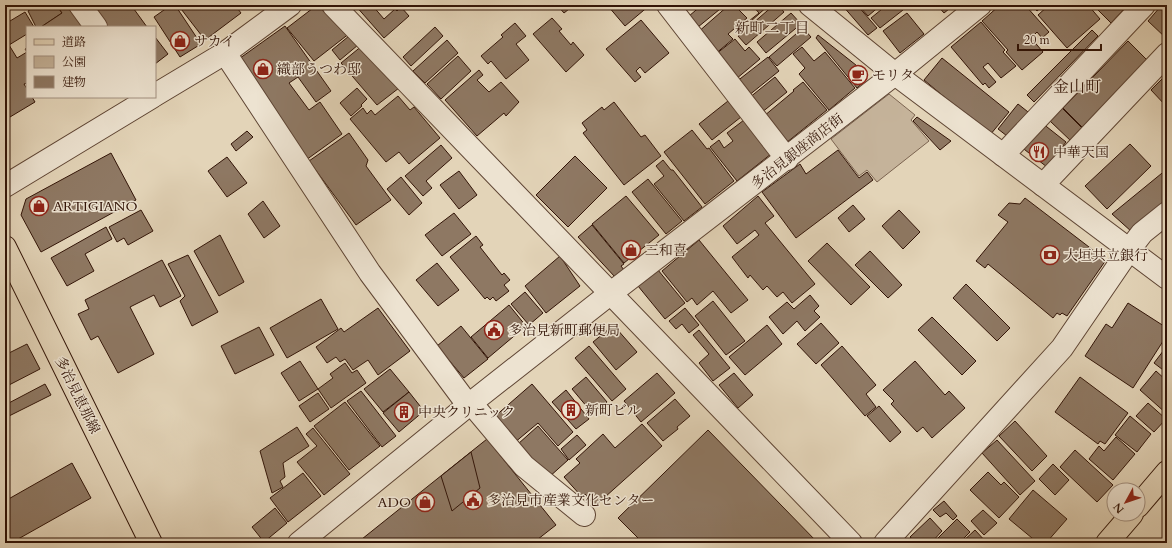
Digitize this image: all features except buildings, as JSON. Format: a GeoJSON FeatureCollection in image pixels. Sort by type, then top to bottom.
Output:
{"type":"FeatureCollection","features":[{"type":"Feature","properties":{"kind":"main road","name":"多治見恵那線"},"geometry":{"type":"LineString","coordinates":[[5,247],[151,543]]}},
{"type":"Feature","properties":{"kind":"main road"},"geometry":{"type":"LineString","coordinates":[[1146,497],[1167,472]]}},
{"type":"Feature","properties":{"kind":"main road"},"geometry":{"type":"LineString","coordinates":[[1107,543],[1125,522]]}},
{"type":"Feature","properties":{"kind":"street"},"geometry":{"type":"LineString","coordinates":[[80,5],[95,26]]}},
{"type":"Feature","properties":{"kind":"street"},"geometry":{"type":"LineString","coordinates":[[156,93],[225,52],[290,5]]}},
{"type":"Feature","properties":{"kind":"street"},"geometry":{"type":"LineString","coordinates":[[332,5],[851,543]]}},
{"type":"Feature","properties":{"kind":"street"},"geometry":{"type":"LineString","coordinates":[[668,5],[787,159]]}},
{"type":"Feature","properties":{"kind":"street"},"geometry":{"type":"LineString","coordinates":[[810,5],[895,74],[1167,278]]}},
{"type":"Feature","properties":{"kind":"street","name":"多治見銀座商店街"},"geometry":{"type":"LineString","coordinates":[[299,543],[470,404],[611,293],[787,159],[980,5]]}},
{"type":"Feature","properties":{"kind":"street"},"geometry":{"type":"LineString","coordinates":[[1004,155],[1144,5]]}},
{"type":"Feature","properties":{"kind":"street"},"geometry":{"type":"LineString","coordinates":[[225,52],[370,273],[470,404],[524,466],[584,515]]}},
{"type":"Feature","properties":{"kind":"street"},"geometry":{"type":"LineString","coordinates":[[1043,185],[1167,54]]}},
{"type":"Feature","properties":{"kind":"street"},"geometry":{"type":"LineString","coordinates":[[5,186],[148,98]]}},
{"type":"Feature","properties":{"kind":"street"},"geometry":{"type":"LineString","coordinates":[[885,543],[1062,348],[1142,233],[1167,213]]}},
{"type":"Feature","properties":{"kind":"green space"},"geometry":{"type":"Polygon","coordinates":[[[889,94],[915,115],[911,120],[929,141],[877,182],[867,170],[859,176],[831,139],[889,94]]]}},
{"type":"Feature","properties":{"kind":"place","name":"サカイ"},"geometry":{"type":"Point","coordinates":[180,41]}},
{"type":"Feature","properties":{"kind":"place","name":"織部うつわ邸"},"geometry":{"type":"Point","coordinates":[263,69]}},
{"type":"Feature","properties":{"kind":"place","name":"モリタ"},"geometry":{"type":"Point","coordinates":[858,75]}},
{"type":"Feature","properties":{"kind":"place","name":"中華天国"},"geometry":{"type":"Point","coordinates":[1039,152]}},
{"type":"Feature","properties":{"kind":"place","name":"ARTIGIANO"},"geometry":{"type":"Point","coordinates":[39,206]}},
{"type":"Feature","properties":{"kind":"place","name":"三和喜"},"geometry":{"type":"Point","coordinates":[631,250]}},
{"type":"Feature","properties":{"kind":"place","name":"大垣共立銀行"},"geometry":{"type":"Point","coordinates":[1050,255]}},
{"type":"Feature","properties":{"kind":"place","name":"多治見新町郵便局"},"geometry":{"type":"Point","coordinates":[494,330]}},
{"type":"Feature","properties":{"kind":"place","name":"新町ビル"},"geometry":{"type":"Point","coordinates":[571,410]}},
{"type":"Feature","properties":{"kind":"place","name":"中央クリニック"},"geometry":{"type":"Point","coordinates":[404,412]}},
{"type":"Feature","properties":{"kind":"place","name":"多治見市産業文化センター"},"geometry":{"type":"Point","coordinates":[473,500]}},
{"type":"Feature","properties":{"kind":"place","name":"ADO"},"geometry":{"type":"Point","coordinates":[425,502]}},
{"type":"Feature","properties":{"kind":"district","name":"新町二丁目"},"geometry":{"type":"Point","coordinates":[772,28]}},
{"type":"Feature","properties":{"kind":"district","name":"金山町"},"geometry":{"type":"Point","coordinates":[1077,86]}}]}
